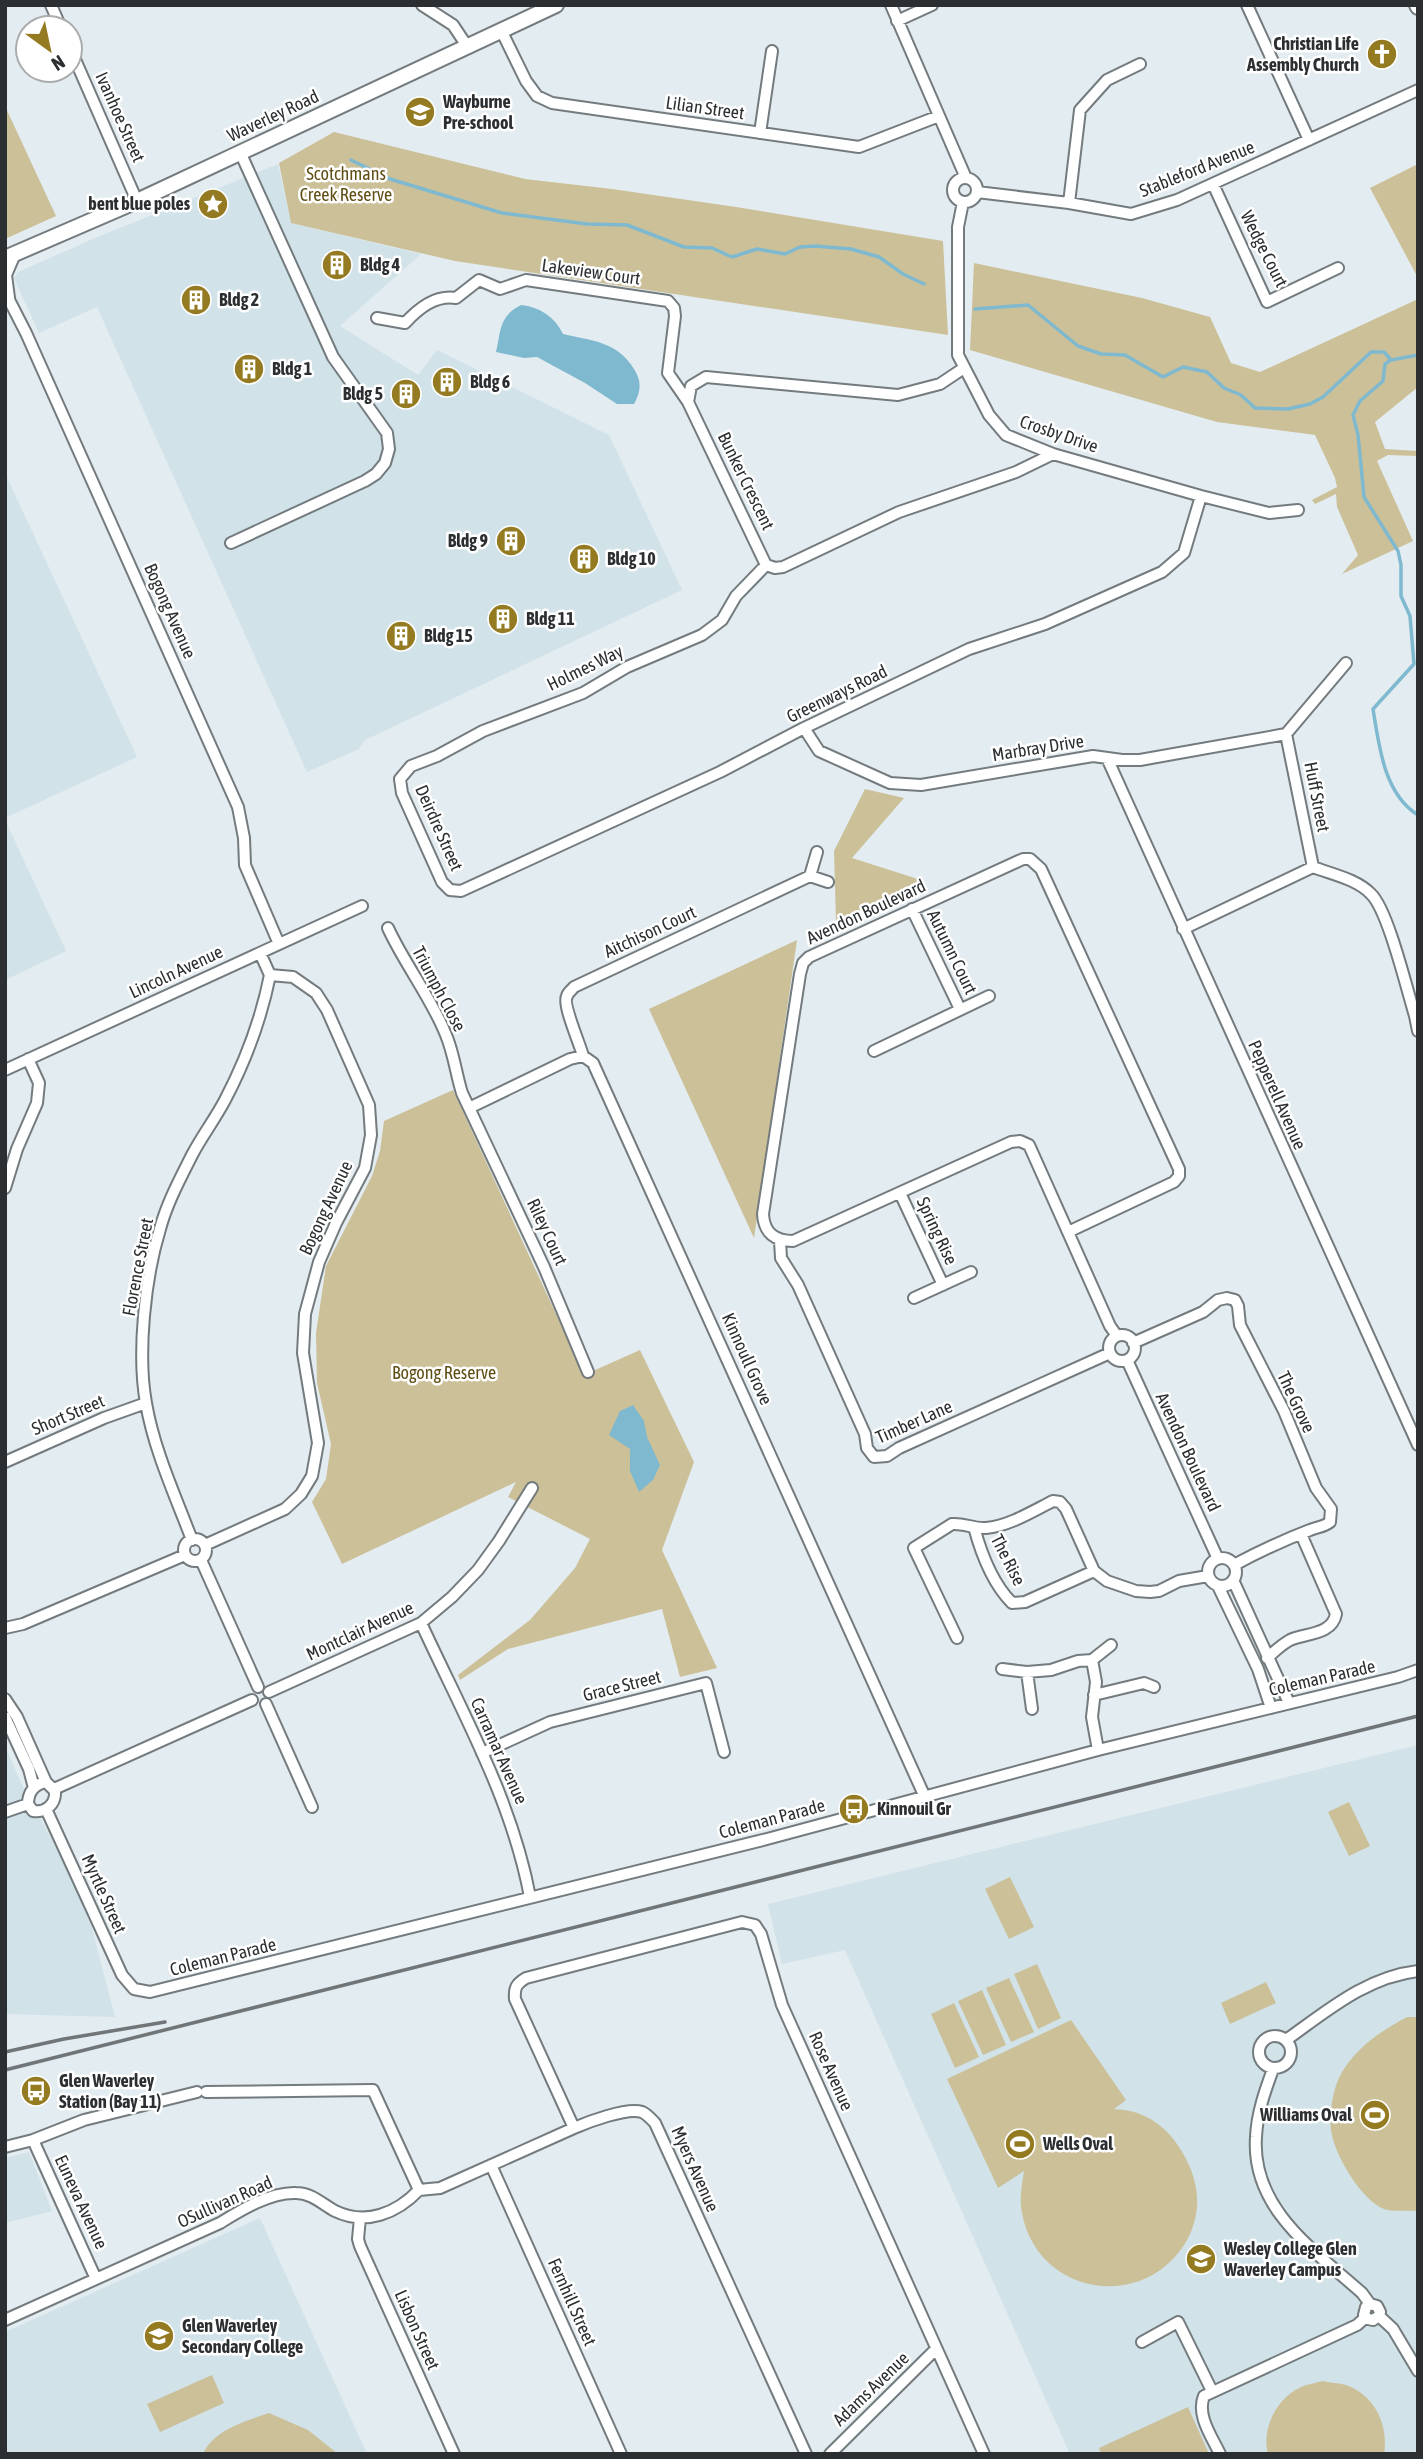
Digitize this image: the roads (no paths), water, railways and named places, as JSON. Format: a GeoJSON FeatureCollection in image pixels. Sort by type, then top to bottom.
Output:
{"type":"FeatureCollection","features":[{"type":"Feature","properties":{"kind":"main road","name":"Waverley Road"},"geometry":{"type":"LineString","coordinates":[[10,256],[137,201],[556,5]]}},
{"type":"Feature","properties":{"kind":"street"},"geometry":{"type":"LineString","coordinates":[[422,5],[453,25],[467,46]]}},
{"type":"Feature","properties":{"kind":"street"},"geometry":{"type":"LineString","coordinates":[[891,5],[966,178],[973,181],[977,192],[973,199],[963,202],[956,199],[953,188],[958,181],[966,178]]}},
{"type":"Feature","properties":{"kind":"street"},"geometry":{"type":"LineString","coordinates":[[897,21],[932,5]]}},
{"type":"Feature","properties":{"kind":"street"},"geometry":{"type":"LineString","coordinates":[[1247,5],[1309,140]]}},
{"type":"Feature","properties":{"kind":"street","name":"Lilian Street"},"geometry":{"type":"LineString","coordinates":[[501,30],[526,81],[537,96],[552,103],[859,147],[939,116]]}},
{"type":"Feature","properties":{"kind":"street"},"geometry":{"type":"LineString","coordinates":[[760,133],[772,51]]}},
{"type":"Feature","properties":{"kind":"street"},"geometry":{"type":"LineString","coordinates":[[1069,203],[1080,110],[1107,80],[1140,64]]}},
{"type":"Feature","properties":{"kind":"street","name":"Ivanhoe Street"},"geometry":{"type":"LineString","coordinates":[[84,80],[137,201]]}},
{"type":"Feature","properties":{"kind":"street","name":"Stableford Avenue"},"geometry":{"type":"LineString","coordinates":[[977,192],[1069,203],[1131,214],[1177,200],[1418,90]]}},
{"type":"Feature","properties":{"kind":"street"},"geometry":{"type":"LineString","coordinates":[[231,542],[365,481],[386,463],[389,449],[387,433],[333,357],[240,152]]}},
{"type":"Feature","properties":{"kind":"street","name":"Wedge Court"},"geometry":{"type":"LineString","coordinates":[[1213,184],[1267,302],[1338,268]]}},
{"type":"Feature","properties":{"kind":"street","name":"Crosby Drive"},"geometry":{"type":"LineString","coordinates":[[963,202],[958,227],[958,355],[989,415],[1006,435],[1053,454],[1201,496],[1269,513],[1298,510]]}},
{"type":"Feature","properties":{"kind":"street","name":"Bogong Avenue"},"geometry":{"type":"LineString","coordinates":[[10,256],[6,275],[7,295],[238,807],[244,838],[245,865],[279,944]]}},
{"type":"Feature","properties":{"kind":"street","name":"Lakeview Court"},"geometry":{"type":"LineString","coordinates":[[377,318],[405,323],[418,309],[444,296],[456,298],[479,279],[500,289],[526,280],[668,301],[674,308],[675,316],[668,373],[688,402]]}},
{"type":"Feature","properties":{"kind":"street"},"geometry":{"type":"LineString","coordinates":[[688,402],[691,386],[706,377],[898,395],[940,384],[964,368]]}},
{"type":"Feature","properties":{"kind":"street","name":"Bunker Crescent"},"geometry":{"type":"LineString","coordinates":[[688,402],[766,565]]}},
{"type":"Feature","properties":{"kind":"street"},"geometry":{"type":"LineString","coordinates":[[766,565],[783,567],[898,512],[1016,472],[1053,454]]}},
{"type":"Feature","properties":{"kind":"street","name":"Greenways Road"},"geometry":{"type":"LineString","coordinates":[[450,890],[461,891],[720,772],[804,728],[970,649],[1045,624],[1162,572],[1184,553],[1201,496]]}},
{"type":"Feature","properties":{"kind":"street","name":"Holmes Way"},"geometry":{"type":"LineString","coordinates":[[400,779],[411,766],[437,756],[483,731],[583,693],[627,667],[702,635],[722,620],[736,596],[766,565]]}},
{"type":"Feature","properties":{"kind":"street"},"geometry":{"type":"LineString","coordinates":[[1286,734],[1346,663]]}},
{"type":"Feature","properties":{"kind":"street","name":"Marbray Drive"},"geometry":{"type":"LineString","coordinates":[[804,728],[818,751],[898,784],[921,785],[1093,756],[1140,760],[1286,734]]}},
{"type":"Feature","properties":{"kind":"street","name":"Huff Street"},"geometry":{"type":"LineString","coordinates":[[1286,734],[1312,867]]}},
{"type":"Feature","properties":{"kind":"street","name":"Pepperell Avenue"},"geometry":{"type":"LineString","coordinates":[[1107,758],[1418,1445]]}},
{"type":"Feature","properties":{"kind":"street","name":"Deirdre Street"},"geometry":{"type":"LineString","coordinates":[[400,779],[402,793],[432,860],[442,882],[450,890]]}},
{"type":"Feature","properties":{"kind":"street"},"geometry":{"type":"LineString","coordinates":[[817,852],[810,876],[828,882]]}},
{"type":"Feature","properties":{"kind":"street","name":"Avendon Boulevard"},"geometry":{"type":"LineString","coordinates":[[780,1241],[768,1230],[764,1223],[764,1214],[803,963],[809,957],[1023,859],[1030,859],[1041,869],[1179,1169],[1179,1177],[1174,1182],[1068,1232]]}},
{"type":"Feature","properties":{"kind":"street"},"geometry":{"type":"LineString","coordinates":[[1183,929],[1312,867],[1360,885],[1372,894],[1382,911],[1418,1031]]}},
{"type":"Feature","properties":{"kind":"street","name":"Aitchison Court"},"geometry":{"type":"LineString","coordinates":[[583,1056],[576,1031],[565,1008],[566,997],[574,987],[810,876]]}},
{"type":"Feature","properties":{"kind":"street","name":"Lincoln Avenue"},"geometry":{"type":"LineString","coordinates":[[5,1070],[362,906]]}},
{"type":"Feature","properties":{"kind":"street","name":"Autumn Court"},"geometry":{"type":"LineString","coordinates":[[912,909],[960,1009]]}},
{"type":"Feature","properties":{"kind":"street","name":"Triumph Close"},"geometry":{"type":"LineString","coordinates":[[388,928],[401,957],[414,972],[446,1034],[456,1064],[457,1078],[469,1108]]}},
{"type":"Feature","properties":{"kind":"street"},"geometry":{"type":"LineString","coordinates":[[261,953],[271,975]]}},
{"type":"Feature","properties":{"kind":"street","name":"Bogong Avenue"},"geometry":{"type":"LineString","coordinates":[[205,1545],[285,1509],[301,1494],[312,1476],[318,1443],[303,1353],[305,1314],[319,1262],[365,1168],[371,1135],[369,1105],[327,1010],[316,993],[293,977],[271,975]]}},
{"type":"Feature","properties":{"kind":"street","name":"Florence Street"},"geometry":{"type":"LineString","coordinates":[[192,1539],[164,1469],[146,1403],[143,1345],[146,1298],[160,1228],[183,1175],[249,1051],[271,975]]}},
{"type":"Feature","properties":{"kind":"street","name":"Autumn Court"},"geometry":{"type":"LineString","coordinates":[[874,1051],[989,996]]}},
{"type":"Feature","properties":{"kind":"street"},"geometry":{"type":"LineString","coordinates":[[469,1108],[570,1059],[583,1056]]}},
{"type":"Feature","properties":{"kind":"street","name":"Kinnoull Grove"},"geometry":{"type":"LineString","coordinates":[[583,1056],[593,1063],[924,1795]]}},
{"type":"Feature","properties":{"kind":"street"},"geometry":{"type":"LineString","coordinates":[[5,1188],[17,1149],[37,1103],[39,1083],[28,1059]]}},
{"type":"Feature","properties":{"kind":"street","name":"Riley Court"},"geometry":{"type":"LineString","coordinates":[[469,1108],[544,1266],[588,1372]]}},
{"type":"Feature","properties":{"kind":"street"},"geometry":{"type":"LineString","coordinates":[[780,1241],[793,1241],[1011,1142],[1020,1141],[1029,1145],[1110,1326],[1117,1336]]}},
{"type":"Feature","properties":{"kind":"street","name":"Spring Rise"},"geometry":{"type":"LineString","coordinates":[[900,1193],[943,1285]]}},
{"type":"Feature","properties":{"kind":"street","name":"Timber Lane"},"geometry":{"type":"LineString","coordinates":[[780,1241],[781,1258],[798,1284],[864,1434],[867,1448],[874,1457],[887,1456],[1110,1353]]}},
{"type":"Feature","properties":{"kind":"street","name":"Spring Rise"},"geometry":{"type":"LineString","coordinates":[[914,1298],[971,1272]]}},
{"type":"Feature","properties":{"kind":"street","name":"The Grove"},"geometry":{"type":"LineString","coordinates":[[1133,1343],[1203,1311],[1218,1300],[1235,1300],[1240,1325],[1284,1411],[1315,1488],[1331,1509],[1330,1522],[1257,1552],[1234,1565]]}},
{"type":"Feature","properties":{"kind":"street"},"geometry":{"type":"LineString","coordinates":[[1117,1336],[1126,1336],[1133,1343],[1134,1352],[1127,1360],[1118,1361],[1110,1353],[1110,1345],[1117,1336]]}},
{"type":"Feature","properties":{"kind":"street","name":"Avendon Boulevard"},"geometry":{"type":"LineString","coordinates":[[1127,1360],[1217,1559]]}},
{"type":"Feature","properties":{"kind":"street","name":"Short Street"},"geometry":{"type":"LineString","coordinates":[[5,1462],[104,1418],[146,1403]]}},
{"type":"Feature","properties":{"kind":"street","name":"Montclair Avenue"},"geometry":{"type":"LineString","coordinates":[[263,1690],[421,1623],[478,1570],[532,1488]]}},
{"type":"Feature","properties":{"kind":"street","name":"The Rise"},"geometry":{"type":"LineString","coordinates":[[957,1638],[914,1548],[952,1524],[984,1528],[1000,1525],[1054,1501],[1060,1502],[1066,1508],[1094,1571],[1026,1602],[1012,1603],[1002,1593],[978,1542],[974,1527]]}},
{"type":"Feature","properties":{"kind":"street"},"geometry":{"type":"LineString","coordinates":[[1268,1658],[1293,1639],[1329,1627],[1336,1614],[1301,1534]]}},
{"type":"Feature","properties":{"kind":"street"},"geometry":{"type":"LineString","coordinates":[[192,1539],[200,1540],[205,1545],[205,1555],[201,1560],[193,1561],[185,1555],[186,1544],[192,1539]]}},
{"type":"Feature","properties":{"kind":"street"},"geometry":{"type":"LineString","coordinates":[[5,1635],[23,1624],[185,1555]]}},
{"type":"Feature","properties":{"kind":"street"},"geometry":{"type":"LineString","coordinates":[[1208,1576],[1209,1567],[1217,1559],[1227,1560],[1234,1565],[1233,1580],[1226,1586],[1218,1586]]}},
{"type":"Feature","properties":{"kind":"street"},"geometry":{"type":"LineString","coordinates":[[201,1560],[269,1698],[265,1704]]}},
{"type":"Feature","properties":{"kind":"street"},"geometry":{"type":"LineString","coordinates":[[1094,1571],[1107,1581],[1150,1592],[1179,1581],[1208,1576]]}},
{"type":"Feature","properties":{"kind":"street"},"geometry":{"type":"LineString","coordinates":[[1208,1576],[1218,1586],[1258,1669],[1271,1708]]}},
{"type":"Feature","properties":{"kind":"street"},"geometry":{"type":"LineString","coordinates":[[1233,1580],[1289,1703]]}},
{"type":"Feature","properties":{"kind":"street","name":"Carramar Avenue"},"geometry":{"type":"LineString","coordinates":[[421,1623],[509,1817],[530,1897]]}},
{"type":"Feature","properties":{"kind":"street"},"geometry":{"type":"LineString","coordinates":[[5,1628],[23,1624]]}},
{"type":"Feature","properties":{"kind":"street"},"geometry":{"type":"LineString","coordinates":[[1002,1669],[1027,1672],[1051,1670],[1078,1661],[1093,1660],[1111,1646]]}},
{"type":"Feature","properties":{"kind":"street"},"geometry":{"type":"LineString","coordinates":[[1093,1660],[1096,1682],[1092,1717],[1098,1750]]}},
{"type":"Feature","properties":{"kind":"street","name":"Coleman Parade"},"geometry":{"type":"LineString","coordinates":[[134,1989],[150,1992],[162,1990],[767,1839],[924,1795],[1418,1670]]}},
{"type":"Feature","properties":{"kind":"street"},"geometry":{"type":"LineString","coordinates":[[1027,1672],[1032,1709]]}},
{"type":"Feature","properties":{"kind":"street","name":"Grace Street"},"geometry":{"type":"LineString","coordinates":[[482,1753],[550,1722],[706,1683],[724,1752]]}},
{"type":"Feature","properties":{"kind":"street"},"geometry":{"type":"LineString","coordinates":[[1094,1695],[1143,1683],[1154,1687]]}},
{"type":"Feature","properties":{"kind":"street"},"geometry":{"type":"LineString","coordinates":[[263,1690],[251,1693],[256,1704],[265,1704]]}},
{"type":"Feature","properties":{"kind":"street"},"geometry":{"type":"LineString","coordinates":[[5,1699],[17,1717],[50,1786],[54,1799],[46,1809],[33,1811],[28,1804],[29,1795],[34,1788],[50,1786],[252,1700]]}},
{"type":"Feature","properties":{"kind":"street"},"geometry":{"type":"LineString","coordinates":[[265,1704],[312,1807]]}},
{"type":"Feature","properties":{"kind":"street"},"geometry":{"type":"LineString","coordinates":[[5,1717],[29,1769],[34,1788]]}},
{"type":"Feature","properties":{"kind":"street"},"geometry":{"type":"LineString","coordinates":[[5,1812],[28,1804]]}},
{"type":"Feature","properties":{"kind":"street","name":"Myrtle Street"},"geometry":{"type":"LineString","coordinates":[[46,1809],[122,1975],[134,1989]]}},
{"type":"Feature","properties":{"kind":"street","name":"Rose Avenue"},"geometry":{"type":"LineString","coordinates":[[573,2128],[515,1999],[514,1990],[518,1983],[526,1978],[742,1922],[755,1925],[761,1934],[782,2005],[984,2454]]}},
{"type":"Feature","properties":{"kind":"street"},"geometry":{"type":"LineString","coordinates":[[1286,2040],[1330,2007],[1368,1985],[1390,1976],[1418,1971]]}},
{"type":"Feature","properties":{"kind":"street"},"geometry":{"type":"LineString","coordinates":[[1273,2069],[1260,2058],[1259,2048],[1270,2036],[1276,2035],[1286,2040],[1291,2055],[1283,2065],[1273,2069],[1262,2100],[1255,2140],[1257,2161],[1265,2189],[1281,2217],[1296,2235],[1362,2293],[1370,2304],[1379,2309],[1379,2316],[1393,2329],[1418,2371]]}},
{"type":"Feature","properties":{"kind":"street"},"geometry":{"type":"LineString","coordinates":[[5,2147],[33,2140],[84,2120],[201,2092],[373,2090],[419,2190]]}},
{"type":"Feature","properties":{"kind":"street","name":"Myers Avenue"},"geometry":{"type":"LineString","coordinates":[[573,2128],[594,2120],[638,2111],[646,2114],[655,2123],[806,2454]]}},
{"type":"Feature","properties":{"kind":"street"},"geometry":{"type":"LineString","coordinates":[[360,2218],[378,2217],[405,2204],[419,2190],[440,2188],[573,2128]]}},
{"type":"Feature","properties":{"kind":"street","name":"Euneva Avenue"},"geometry":{"type":"LineString","coordinates":[[33,2140],[96,2279]]}},
{"type":"Feature","properties":{"kind":"street","name":"Fernhill Street"},"geometry":{"type":"LineString","coordinates":[[491,2165],[621,2454]]}},
{"type":"Feature","properties":{"kind":"street","name":"OSullivan Road"},"geometry":{"type":"LineString","coordinates":[[5,2320],[283,2194],[303,2194],[316,2198],[347,2216],[360,2218]]}},
{"type":"Feature","properties":{"kind":"street","name":"Lisbon Street"},"geometry":{"type":"LineString","coordinates":[[360,2218],[360,2246],[454,2454]]}},
{"type":"Feature","properties":{"kind":"street"},"geometry":{"type":"LineString","coordinates":[[1366,2317],[1364,2309],[1370,2304]]}},
{"type":"Feature","properties":{"kind":"street"},"geometry":{"type":"LineString","coordinates":[[1366,2317],[1373,2320],[1379,2316]]}},
{"type":"Feature","properties":{"kind":"street"},"geometry":{"type":"LineString","coordinates":[[1220,2454],[1200,2406],[1204,2396],[1357,2325],[1366,2317]]}},
{"type":"Feature","properties":{"kind":"street"},"geometry":{"type":"LineString","coordinates":[[1142,2342],[1178,2322],[1212,2391]]}},
{"type":"Feature","properties":{"kind":"street","name":"Adams Avenue"},"geometry":{"type":"LineString","coordinates":[[830,2454],[936,2349]]}},
{"type":"Feature","properties":{"kind":"water"},"geometry":{"type":"Polygon","coordinates":[[[521,305],[546,314],[563,334],[612,347],[620,353],[638,378],[639,391],[634,404],[617,404],[537,357],[524,358],[496,352],[505,319],[521,305]]]}},
{"type":"Feature","properties":{"kind":"water"},"geometry":{"type":"Polygon","coordinates":[[[633,1405],[644,1421],[647,1437],[660,1465],[653,1480],[639,1492],[630,1471],[630,1449],[609,1435],[620,1411],[633,1405]]]}},
{"type":"Feature","properties":{"kind":"waterway"},"geometry":{"type":"LineString","coordinates":[[351,160],[390,179],[502,213],[587,224],[627,225],[684,247],[712,248],[732,257],[757,249],[785,254],[800,247],[851,249],[879,257],[903,274],[924,284]]}},
{"type":"Feature","properties":{"kind":"waterway"},"geometry":{"type":"LineString","coordinates":[[975,309],[1028,305],[1078,346],[1101,354],[1125,355],[1163,377],[1183,367],[1207,372],[1224,388],[1241,395],[1255,408],[1288,409],[1310,404],[1323,397],[1371,352],[1384,352],[1391,360]]}},
{"type":"Feature","properties":{"kind":"waterway"},"geometry":{"type":"LineString","coordinates":[[1418,355],[1391,360],[1385,364],[1383,381],[1360,401],[1353,415],[1358,435],[1364,497],[1398,551],[1401,596],[1410,616],[1414,664],[1373,709],[1375,723],[1390,782],[1397,795],[1418,815]]}},
{"type":"Feature","properties":{"kind":"railway"},"geometry":{"type":"LineString","coordinates":[[5,2070],[1418,1716]]}},
{"type":"Feature","properties":{"kind":"railway"},"geometry":{"type":"LineString","coordinates":[[5,2052],[165,2022]]}},
{"type":"Feature","properties":{"kind":"place","name":"Christian Life Assembly Church"},"geometry":{"type":"Point","coordinates":[1382,54]}},
{"type":"Feature","properties":{"kind":"place","name":"Wayburne Pre-school"},"geometry":{"type":"Point","coordinates":[420,112]}},
{"type":"Feature","properties":{"kind":"place","name":"bent blue poles"},"geometry":{"type":"Point","coordinates":[213,204]}},
{"type":"Feature","properties":{"kind":"place","name":"Bldg 4"},"geometry":{"type":"Point","coordinates":[337,265]}},
{"type":"Feature","properties":{"kind":"place","name":"Bldg 2"},"geometry":{"type":"Point","coordinates":[196,300]}},
{"type":"Feature","properties":{"kind":"place","name":"Bldg 1"},"geometry":{"type":"Point","coordinates":[249,369]}},
{"type":"Feature","properties":{"kind":"place","name":"Bldg 6"},"geometry":{"type":"Point","coordinates":[447,382]}},
{"type":"Feature","properties":{"kind":"place","name":"Bldg 5"},"geometry":{"type":"Point","coordinates":[406,394]}},
{"type":"Feature","properties":{"kind":"place","name":"Bldg 9"},"geometry":{"type":"Point","coordinates":[511,541]}},
{"type":"Feature","properties":{"kind":"place","name":"Bldg 10"},"geometry":{"type":"Point","coordinates":[584,559]}},
{"type":"Feature","properties":{"kind":"place","name":"Bldg 11"},"geometry":{"type":"Point","coordinates":[503,619]}},
{"type":"Feature","properties":{"kind":"place","name":"Bldg 15"},"geometry":{"type":"Point","coordinates":[401,636]}},
{"type":"Feature","properties":{"kind":"place","name":"Kinnouil Gr"},"geometry":{"type":"Point","coordinates":[854,1809]}},
{"type":"Feature","properties":{"kind":"place","name":"Glen Waverley Station (Bay 11)"},"geometry":{"type":"Point","coordinates":[36,2091]}},
{"type":"Feature","properties":{"kind":"place","name":"Williams Oval"},"geometry":{"type":"Point","coordinates":[1375,2115]}},
{"type":"Feature","properties":{"kind":"place","name":"Wells Oval"},"geometry":{"type":"Point","coordinates":[1020,2144]}},
{"type":"Feature","properties":{"kind":"place","name":"Wesley College Glen Waverley Campus"},"geometry":{"type":"Point","coordinates":[1201,2259]}},
{"type":"Feature","properties":{"kind":"place","name":"Glen Waverley Secondary College"},"geometry":{"type":"Point","coordinates":[159,2336]}},
{"type":"Feature","properties":{"kind":"park label","name":"Scotchmans Creek Reserve"},"geometry":{"type":"Point","coordinates":[346,184]}},
{"type":"Feature","properties":{"kind":"park label","name":"Bogong Reserve"},"geometry":{"type":"Point","coordinates":[444,1373]}}]}
